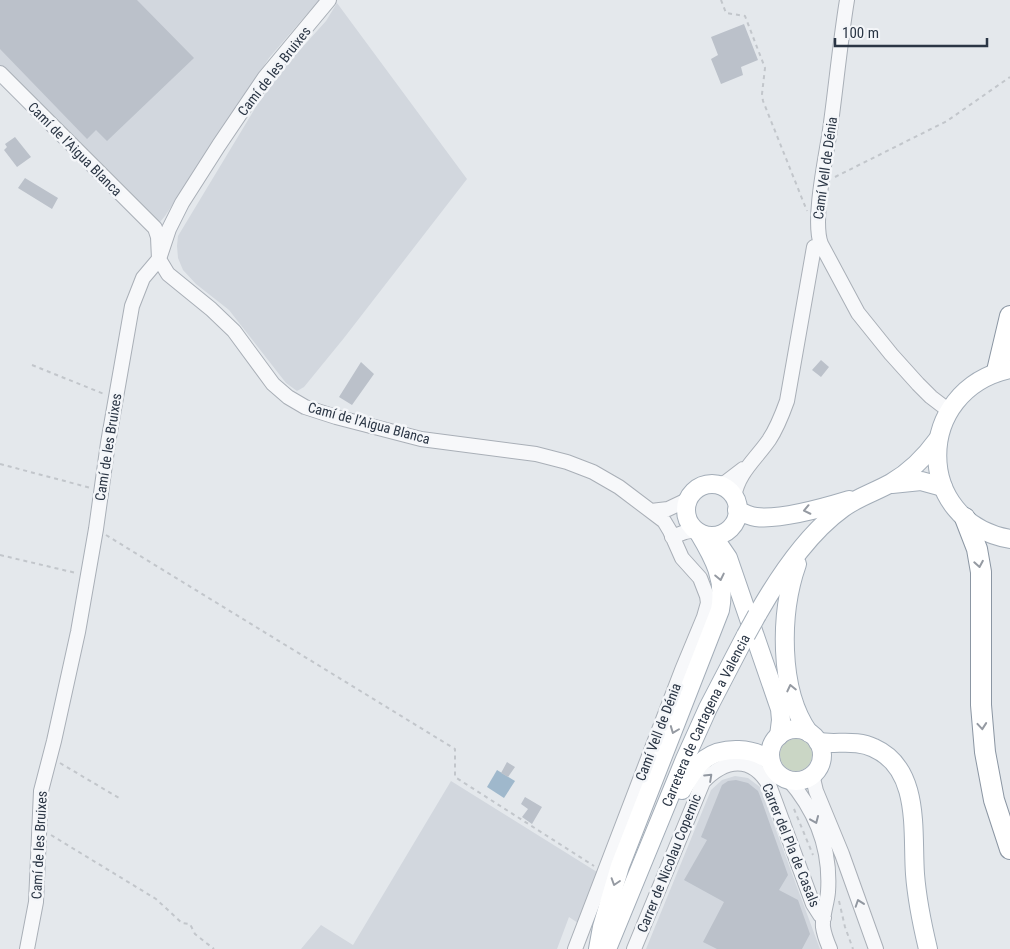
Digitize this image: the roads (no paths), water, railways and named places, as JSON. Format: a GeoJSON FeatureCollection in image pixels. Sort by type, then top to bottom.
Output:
{"type":"FeatureCollection","features":[{"type":"Feature","properties":{"kind":"highway"},"geometry":{"type":"LineString","coordinates":[[1003,370],[1010,316]]}},
{"type":"Feature","properties":{"kind":"highway"},"geometry":{"type":"LineString","coordinates":[[965,518],[977,549],[981,572],[981,705],[985,752],[994,800],[1010,849]]}},
{"type":"Feature","properties":{"kind":"main road"},"geometry":{"type":"LineString","coordinates":[[1003,370],[977,380],[961,394],[948,410],[938,439],[937,463],[943,486],[949,498],[965,518],[985,532],[1010,539]]}},
{"type":"Feature","properties":{"kind":"main road","name":"Carretera de Cartagena a Valencia"},"geometry":{"type":"LineString","coordinates":[[607,949],[685,759],[708,708],[746,635],[775,586],[805,546],[843,507],[890,484],[914,466],[938,439]]}},
{"type":"Feature","properties":{"kind":"main road","name":"Carretera de Cartagena a Valencia"},"geometry":{"type":"LineString","coordinates":[[890,484],[921,481],[943,486]]}},
{"type":"Feature","properties":{"kind":"main road"},"geometry":{"type":"LineString","coordinates":[[779,736],[782,720],[780,709],[728,558],[709,532],[688,519],[682,503],[696,490],[713,484],[725,488],[736,504],[756,517],[775,516],[841,502],[871,492]]}},
{"type":"Feature","properties":{"kind":"main road"},"geometry":{"type":"LineString","coordinates":[[709,532],[735,521],[736,504]]}},
{"type":"Feature","properties":{"kind":"main road"},"geometry":{"type":"LineString","coordinates":[[598,949],[602,927],[620,866],[720,610],[722,592],[720,576],[711,552],[709,532]]}},
{"type":"Feature","properties":{"kind":"main road"},"geometry":{"type":"LineString","coordinates":[[805,546],[796,565],[789,591],[784,643],[786,668],[791,692],[808,735],[821,754],[816,767]]}},
{"type":"Feature","properties":{"kind":"main road"},"geometry":{"type":"LineString","coordinates":[[780,709],[788,720],[808,735]]}},
{"type":"Feature","properties":{"kind":"main road"},"geometry":{"type":"LineString","coordinates":[[771,762],[770,751],[772,746],[779,736],[787,731],[843,743],[860,743],[876,748],[898,768],[908,787],[918,899],[928,949]]}},
{"type":"Feature","properties":{"kind":"main road"},"geometry":{"type":"LineString","coordinates":[[613,949],[631,913],[685,784],[694,769],[706,758],[728,751],[754,752],[771,762],[777,772],[788,779],[801,780],[816,767],[826,752],[843,743]]}},
{"type":"Feature","properties":{"kind":"street","name":"Camí de les Bruixes"},"geometry":{"type":"LineString","coordinates":[[28,949],[36,902],[41,791],[71,666],[88,576],[100,490],[132,306],[143,278],[159,259],[182,203],[219,145],[265,77],[329,0]]}},
{"type":"Feature","properties":{"kind":"street","name":"Camí Vell de Dénia"},"geometry":{"type":"LineString","coordinates":[[847,0],[817,231],[821,244],[858,312],[891,354],[918,384],[948,410]]}},
{"type":"Feature","properties":{"kind":"street","name":"Camí de l’Aigua Blanca"},"geometry":{"type":"LineString","coordinates":[[0,73],[155,228],[158,237],[159,259],[168,274],[234,331],[273,384],[288,397],[304,407],[421,439],[522,452],[567,462],[592,472],[612,483],[664,521]]}},
{"type":"Feature","properties":{"kind":"street"},"geometry":{"type":"LineString","coordinates":[[736,504],[738,483],[779,423],[787,401],[814,247]]}},
{"type":"Feature","properties":{"kind":"street"},"geometry":{"type":"LineString","coordinates":[[719,485],[726,482],[751,462]]}},
{"type":"Feature","properties":{"kind":"street"},"geometry":{"type":"LineString","coordinates":[[651,511],[663,511],[682,503]]}},
{"type":"Feature","properties":{"kind":"street"},"geometry":{"type":"LineString","coordinates":[[664,521],[668,514],[682,503]]}},
{"type":"Feature","properties":{"kind":"street","name":"Camí Vell de Dénia"},"geometry":{"type":"LineString","coordinates":[[575,949],[704,617],[708,602],[700,578],[682,558],[664,521]]}},
{"type":"Feature","properties":{"kind":"street"},"geometry":{"type":"LineString","coordinates":[[672,537],[685,532],[709,532]]}},
{"type":"Feature","properties":{"kind":"street","name":"Carrer del Pla de Casals"},"geometry":{"type":"LineString","coordinates":[[732,764],[742,764],[755,769],[764,776],[769,784],[813,904],[824,918]]}},
{"type":"Feature","properties":{"kind":"street","name":"Carrer de Nicolau Copernic"},"geometry":{"type":"LineString","coordinates":[[634,949],[703,782],[711,774],[732,764]]}},
{"type":"Feature","properties":{"kind":"street"},"geometry":{"type":"LineString","coordinates":[[816,767],[816,791],[842,854],[876,949]]}},
{"type":"Feature","properties":{"kind":"street","name":"Carrer del Pla de Casals"},"geometry":{"type":"LineString","coordinates":[[788,779],[808,805],[826,852],[828,893],[824,930],[830,949]]}},
{"type":"Feature","properties":{"kind":"water"},"geometry":{"type":"Polygon","coordinates":[[[497,770],[515,781],[504,798],[487,787],[497,770]]]}}]}
